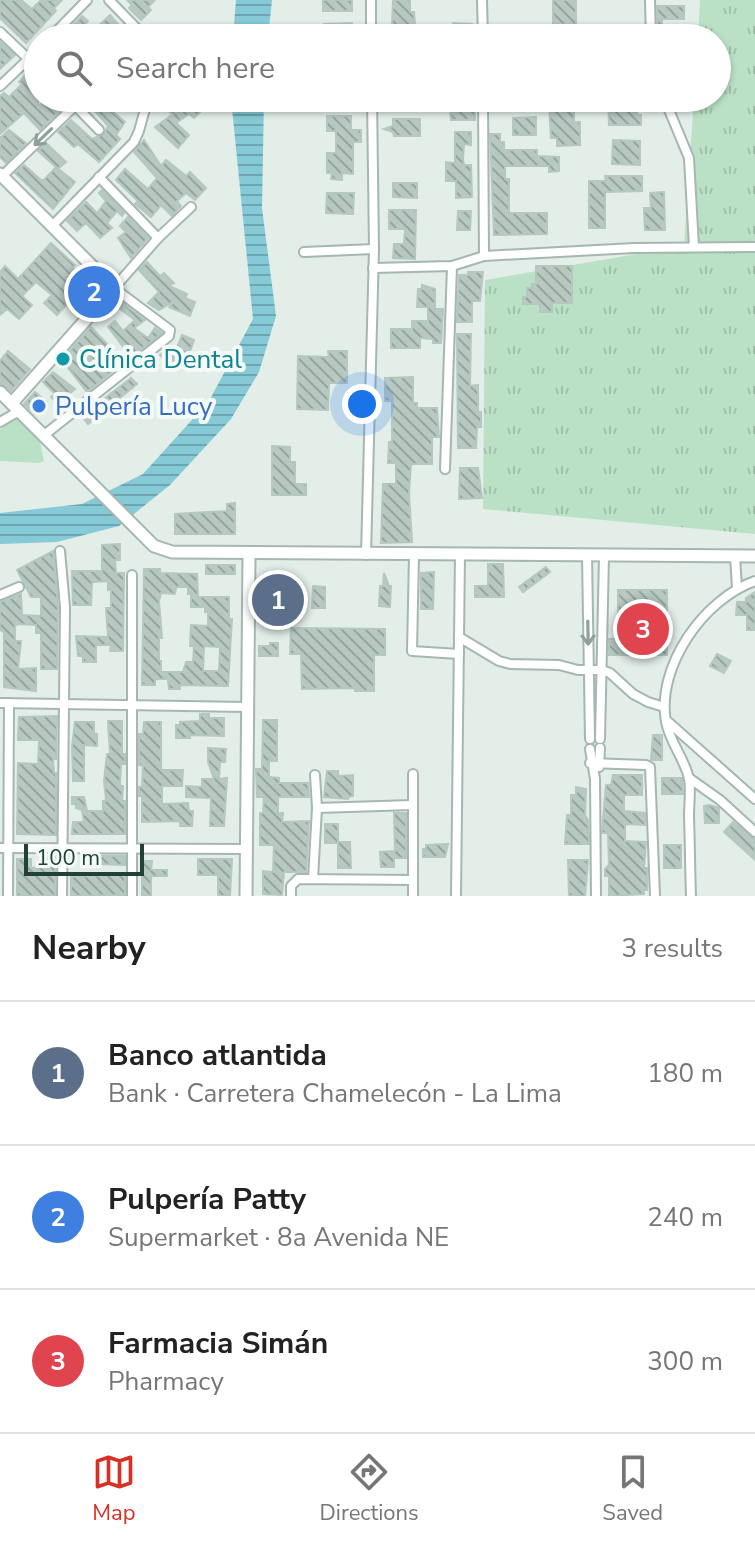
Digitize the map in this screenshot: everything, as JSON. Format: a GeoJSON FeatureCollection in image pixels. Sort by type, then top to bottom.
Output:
{"type":"FeatureCollection","features":[{"type":"Feature","properties":{"kind":"street"},"geometry":{"type":"LineString","coordinates":[[64,24],[87,0]]}},
{"type":"Feature","properties":{"kind":"street"},"geometry":{"type":"LineString","coordinates":[[109,0],[131,24]]}},
{"type":"Feature","properties":{"kind":"street"},"geometry":{"type":"LineString","coordinates":[[371,0],[371,24]]}},
{"type":"Feature","properties":{"kind":"street"},"geometry":{"type":"LineString","coordinates":[[482,0],[483,24]]}},
{"type":"Feature","properties":{"kind":"street"},"geometry":{"type":"LineString","coordinates":[[650,0],[651,24]]}},
{"type":"Feature","properties":{"kind":"street"},"geometry":{"type":"LineString","coordinates":[[0,32],[24,54]]}},
{"type":"Feature","properties":{"kind":"street"},"geometry":{"type":"LineString","coordinates":[[0,86],[24,64]]}},
{"type":"Feature","properties":{"kind":"street"},"geometry":{"type":"LineString","coordinates":[[45,438],[162,343],[170,330],[114,288],[1,176],[70,112]]}},
{"type":"Feature","properties":{"kind":"street"},"geometry":{"type":"LineString","coordinates":[[82,112],[99,130]]}},
{"type":"Feature","properties":{"kind":"street"},"geometry":{"type":"LineString","coordinates":[[52,226],[134,142],[144,112]]}},
{"type":"Feature","properties":{"kind":"street"},"geometry":{"type":"LineString","coordinates":[[366,555],[374,249],[372,112]]}},
{"type":"Feature","properties":{"kind":"street"},"geometry":{"type":"LineString","coordinates":[[483,112],[484,256]]}},
{"type":"Feature","properties":{"kind":"street"},"geometry":{"type":"LineString","coordinates":[[670,112],[689,158],[694,247]]}},
{"type":"Feature","properties":{"kind":"street"},"geometry":{"type":"LineString","coordinates":[[99,177],[158,238]]}},
{"type":"Feature","properties":{"kind":"street"},"geometry":{"type":"LineString","coordinates":[[0,420],[16,407],[158,238],[191,207]]}},
{"type":"Feature","properties":{"kind":"street"},"geometry":{"type":"LineString","coordinates":[[373,268],[452,266],[484,256],[755,247]]}},
{"type":"Feature","properties":{"kind":"street"},"geometry":{"type":"LineString","coordinates":[[304,252],[374,249]]}},
{"type":"Feature","properties":{"kind":"street"},"geometry":{"type":"LineString","coordinates":[[445,469],[452,266]]}},
{"type":"Feature","properties":{"kind":"street"},"geometry":{"type":"LineString","coordinates":[[0,392],[133,526],[154,546],[164,550],[249,554],[755,556]]}},
{"type":"Feature","properties":{"kind":"street"},"geometry":{"type":"LineString","coordinates":[[60,551],[65,607],[62,896]]}},
{"type":"Feature","properties":{"kind":"street"},"geometry":{"type":"LineString","coordinates":[[246,896],[249,554]]}},
{"type":"Feature","properties":{"kind":"street"},"geometry":{"type":"LineString","coordinates":[[414,555],[412,651],[459,654]]}},
{"type":"Feature","properties":{"kind":"street"},"geometry":{"type":"LineString","coordinates":[[456,896],[460,555]]}},
{"type":"Feature","properties":{"kind":"street"},"geometry":{"type":"LineString","coordinates":[[587,555],[589,718],[595,764],[596,896]]}},
{"type":"Feature","properties":{"kind":"street"},"geometry":{"type":"LineString","coordinates":[[595,764],[601,718],[604,555]]}},
{"type":"Feature","properties":{"kind":"street"},"geometry":{"type":"LineString","coordinates":[[735,556],[737,588]]}},
{"type":"Feature","properties":{"kind":"street"},"geometry":{"type":"LineString","coordinates":[[132,575],[132,896]]}},
{"type":"Feature","properties":{"kind":"street"},"geometry":{"type":"LineString","coordinates":[[691,896],[689,778],[670,739],[664,707],[666,688],[680,652],[699,622],[737,588],[755,581]]}},
{"type":"Feature","properties":{"kind":"street"},"geometry":{"type":"LineString","coordinates":[[0,595],[19,587]]}},
{"type":"Feature","properties":{"kind":"street"},"geometry":{"type":"LineString","coordinates":[[588,609],[603,609]]}},
{"type":"Feature","properties":{"kind":"street"},"geometry":{"type":"LineString","coordinates":[[459,637],[499,661],[602,670],[610,673],[633,694],[664,707]]}},
{"type":"Feature","properties":{"kind":"street"},"geometry":{"type":"LineString","coordinates":[[8,896],[4,848],[5,703],[246,707]]}},
{"type":"Feature","properties":{"kind":"street"},"geometry":{"type":"LineString","coordinates":[[589,718],[601,718]]}},
{"type":"Feature","properties":{"kind":"street"},"geometry":{"type":"LineString","coordinates":[[666,720],[755,799]]}},
{"type":"Feature","properties":{"kind":"street"},"geometry":{"type":"LineString","coordinates":[[590,740],[600,740]]}},
{"type":"Feature","properties":{"kind":"street"},"geometry":{"type":"LineString","coordinates":[[595,764],[650,767],[655,896]]}},
{"type":"Feature","properties":{"kind":"street"},"geometry":{"type":"LineString","coordinates":[[413,774],[413,896]]}},
{"type":"Feature","properties":{"kind":"street"},"geometry":{"type":"LineString","coordinates":[[313,879],[317,808],[315,775]]}},
{"type":"Feature","properties":{"kind":"street"},"geometry":{"type":"LineString","coordinates":[[689,778],[720,800],[755,832]]}},
{"type":"Feature","properties":{"kind":"street"},"geometry":{"type":"LineString","coordinates":[[317,808],[412,805]]}},
{"type":"Feature","properties":{"kind":"street"},"geometry":{"type":"LineString","coordinates":[[4,848],[246,849]]}},
{"type":"Feature","properties":{"kind":"street"},"geometry":{"type":"LineString","coordinates":[[291,896],[294,881],[413,880]]}},
{"type":"Feature","properties":{"kind":"green space"},"geometry":{"type":"Polygon","coordinates":[[[700,0],[755,0],[755,534],[483,509],[485,280],[684,246],[693,112],[731,112],[731,24],[699,24],[700,0]]]}},
{"type":"Feature","properties":{"kind":"green space"},"geometry":{"type":"Polygon","coordinates":[[[18,416],[39,437],[44,461],[0,461],[0,429],[18,416]]]}},
{"type":"Feature","properties":{"kind":"water"},"geometry":{"type":"Polygon","coordinates":[[[236,0],[272,0],[269,24],[234,24],[236,0]]]}},
{"type":"Feature","properties":{"kind":"water"},"geometry":{"type":"Polygon","coordinates":[[[232,112],[264,112],[262,208],[276,316],[259,372],[231,419],[170,485],[119,526],[57,542],[0,544],[0,513],[82,504],[143,474],[209,401],[253,319],[232,112]]]}},
{"type":"Feature","properties":{"kind":"building"},"geometry":{"type":"Polygon","coordinates":[[[0,0],[21,0],[32,9],[41,0],[62,0],[44,24],[24,24],[24,41],[0,18],[0,0]]]}},
{"type":"Feature","properties":{"kind":"building"},"geometry":{"type":"Polygon","coordinates":[[[127,0],[155,0],[148,7],[151,10],[141,20],[129,8],[132,5],[127,0]]]}},
{"type":"Feature","properties":{"kind":"building"},"geometry":{"type":"Polygon","coordinates":[[[323,0],[352,0],[352,11],[323,11],[323,0]]]}},
{"type":"Feature","properties":{"kind":"building"},"geometry":{"type":"Polygon","coordinates":[[[393,0],[410,0],[410,12],[414,12],[415,24],[392,24],[393,0]]]}},
{"type":"Feature","properties":{"kind":"building"},"geometry":{"type":"Polygon","coordinates":[[[553,0],[576,0],[576,24],[553,24],[553,0]]]}},
{"type":"Feature","properties":{"kind":"building"},"geometry":{"type":"Polygon","coordinates":[[[657,6],[684,6],[684,19],[662,19],[662,24],[658,24],[657,6]]]}},
{"type":"Feature","properties":{"kind":"building"},"geometry":{"type":"Polygon","coordinates":[[[110,15],[118,24],[101,24],[110,15]]]}},
{"type":"Feature","properties":{"kind":"building"},"geometry":{"type":"Polygon","coordinates":[[[82,16],[88,21],[85,24],[74,24],[82,16]]]}},
{"type":"Feature","properties":{"kind":"building"},"geometry":{"type":"Polygon","coordinates":[[[0,42],[15,55],[0,69],[0,42]]]}},
{"type":"Feature","properties":{"kind":"building"},"geometry":{"type":"Polygon","coordinates":[[[24,76],[24,112],[59,112],[40,130],[24,113],[0,134],[0,96],[4,93],[9,97],[22,84],[19,82],[24,76]]]}},
{"type":"Feature","properties":{"kind":"building"},"geometry":{"type":"Polygon","coordinates":[[[96,112],[113,112],[125,122],[116,135],[120,139],[99,162],[78,144],[74,147],[58,132],[71,120],[92,139],[104,134],[108,126],[96,112]]]}},
{"type":"Feature","properties":{"kind":"building"},"geometry":{"type":"Polygon","coordinates":[[[170,112],[200,112],[194,118],[189,114],[176,123],[189,135],[178,148],[155,127],[173,114],[170,112]]]}},
{"type":"Feature","properties":{"kind":"building"},"geometry":{"type":"Polygon","coordinates":[[[450,112],[475,112],[475,120],[451,120],[450,112]]]}},
{"type":"Feature","properties":{"kind":"building"},"geometry":{"type":"Polygon","coordinates":[[[549,112],[574,112],[574,122],[580,122],[580,145],[557,146],[557,138],[551,138],[549,112]]]}},
{"type":"Feature","properties":{"kind":"building"},"geometry":{"type":"Polygon","coordinates":[[[609,112],[637,112],[641,115],[641,125],[609,125],[609,112]]]}},
{"type":"Feature","properties":{"kind":"building"},"geometry":{"type":"Polygon","coordinates":[[[327,116],[351,116],[351,130],[361,130],[361,142],[353,142],[353,174],[342,173],[342,180],[331,179],[332,173],[327,173],[327,153],[336,153],[336,131],[327,131],[327,116]]]}},
{"type":"Feature","properties":{"kind":"building"},"geometry":{"type":"Polygon","coordinates":[[[536,117],[536,135],[513,135],[513,118],[536,117]]]}},
{"type":"Feature","properties":{"kind":"building"},"geometry":{"type":"Polygon","coordinates":[[[393,119],[420,119],[420,136],[394,136],[393,132],[384,129],[393,126],[393,119]]]}},
{"type":"Feature","properties":{"kind":"building"},"geometry":{"type":"Polygon","coordinates":[[[9,130],[26,143],[6,163],[0,157],[0,138],[9,130]]]}},
{"type":"Feature","properties":{"kind":"building"},"geometry":{"type":"Polygon","coordinates":[[[455,132],[471,132],[471,145],[464,144],[463,159],[464,165],[471,165],[472,197],[456,198],[456,181],[446,181],[446,162],[455,163],[455,132]]]}},
{"type":"Feature","properties":{"kind":"building"},"geometry":{"type":"Polygon","coordinates":[[[490,134],[500,134],[504,150],[537,150],[537,156],[559,157],[559,171],[549,172],[549,166],[505,166],[505,179],[509,179],[509,213],[547,213],[547,234],[494,235],[490,134]]]}},
{"type":"Feature","properties":{"kind":"building"},"geometry":{"type":"Polygon","coordinates":[[[144,140],[161,166],[166,160],[186,176],[190,172],[206,188],[195,200],[186,193],[177,201],[181,206],[172,216],[161,205],[151,217],[135,204],[138,201],[116,180],[125,169],[148,189],[157,178],[134,152],[144,140]]]}},
{"type":"Feature","properties":{"kind":"building"},"geometry":{"type":"Polygon","coordinates":[[[613,140],[640,141],[640,165],[612,164],[613,140]]]}},
{"type":"Feature","properties":{"kind":"building"},"geometry":{"type":"Polygon","coordinates":[[[46,143],[66,162],[58,169],[38,151],[46,143]]]}},
{"type":"Feature","properties":{"kind":"building"},"geometry":{"type":"Polygon","coordinates":[[[24,165],[41,180],[56,167],[75,182],[53,209],[15,173],[24,165]]]}},
{"type":"Feature","properties":{"kind":"building"},"geometry":{"type":"Polygon","coordinates":[[[605,176],[642,176],[642,191],[605,192],[605,228],[589,228],[589,181],[606,181],[605,176]]]}},
{"type":"Feature","properties":{"kind":"building"},"geometry":{"type":"Polygon","coordinates":[[[393,183],[417,183],[417,198],[393,197],[393,183]]]}},
{"type":"Feature","properties":{"kind":"building"},"geometry":{"type":"Polygon","coordinates":[[[102,190],[124,213],[122,216],[117,211],[107,223],[112,228],[100,238],[86,223],[77,231],[67,221],[86,202],[97,213],[106,201],[99,193],[102,190]]]}},
{"type":"Feature","properties":{"kind":"building"},"geometry":{"type":"Polygon","coordinates":[[[664,192],[665,230],[645,230],[644,208],[651,208],[650,193],[664,192]]]}},
{"type":"Feature","properties":{"kind":"building"},"geometry":{"type":"Polygon","coordinates":[[[327,193],[354,193],[353,214],[326,213],[327,193]]]}},
{"type":"Feature","properties":{"kind":"building"},"geometry":{"type":"Polygon","coordinates":[[[389,210],[416,210],[415,259],[393,258],[394,244],[404,244],[405,229],[389,229],[389,210]]]}},
{"type":"Feature","properties":{"kind":"building"},"geometry":{"type":"Polygon","coordinates":[[[458,211],[471,211],[470,230],[457,230],[458,211]]]}},
{"type":"Feature","properties":{"kind":"building"},"geometry":{"type":"Polygon","coordinates":[[[128,217],[148,238],[131,258],[118,238],[126,232],[120,226],[128,217]]]}},
{"type":"Feature","properties":{"kind":"building"},"geometry":{"type":"Polygon","coordinates":[[[51,243],[75,265],[72,268],[90,279],[88,286],[96,296],[81,313],[69,302],[57,315],[44,303],[52,295],[36,282],[22,296],[32,305],[19,319],[7,309],[0,315],[0,272],[5,266],[18,279],[51,243]]]}},
{"type":"Feature","properties":{"kind":"building"},"geometry":{"type":"Polygon","coordinates":[[[147,262],[160,276],[164,273],[174,283],[169,286],[187,294],[185,298],[195,302],[190,316],[169,307],[174,301],[159,310],[148,303],[159,292],[139,270],[147,262]]]}},
{"type":"Feature","properties":{"kind":"building"},"geometry":{"type":"Polygon","coordinates":[[[536,266],[572,266],[572,303],[552,303],[552,312],[540,312],[540,304],[523,304],[527,288],[536,284],[536,266]]]}},
{"type":"Feature","properties":{"kind":"building"},"geometry":{"type":"Polygon","coordinates":[[[468,272],[483,272],[480,301],[472,301],[472,322],[457,322],[459,275],[468,275],[468,272]]]}},
{"type":"Feature","properties":{"kind":"building"},"geometry":{"type":"Polygon","coordinates":[[[422,285],[435,289],[435,309],[443,309],[441,343],[420,338],[420,348],[391,348],[391,329],[412,329],[412,321],[428,321],[428,307],[417,307],[418,289],[422,289],[422,285]]]}},
{"type":"Feature","properties":{"kind":"building"},"geometry":{"type":"Polygon","coordinates":[[[116,298],[145,320],[134,328],[148,338],[155,328],[162,333],[131,357],[108,327],[115,321],[123,331],[135,320],[112,303],[116,298]]]}},
{"type":"Feature","properties":{"kind":"building"},"geometry":{"type":"Polygon","coordinates":[[[91,327],[124,362],[87,392],[62,360],[91,327]]]}},
{"type":"Feature","properties":{"kind":"building"},"geometry":{"type":"Polygon","coordinates":[[[457,334],[471,334],[470,386],[478,385],[478,412],[481,412],[476,448],[458,448],[457,334]]]}},
{"type":"Feature","properties":{"kind":"building"},"geometry":{"type":"Polygon","coordinates":[[[182,335],[194,340],[188,357],[168,371],[170,367],[160,355],[170,348],[174,355],[182,335]]]}},
{"type":"Feature","properties":{"kind":"building"},"geometry":{"type":"Polygon","coordinates":[[[8,351],[30,369],[11,391],[0,384],[0,361],[8,351]]]}},
{"type":"Feature","properties":{"kind":"building"},"geometry":{"type":"Polygon","coordinates":[[[328,351],[347,351],[347,383],[329,383],[328,410],[297,409],[298,356],[329,357],[328,351]]]}},
{"type":"Feature","properties":{"kind":"building"},"geometry":{"type":"Polygon","coordinates":[[[53,372],[75,389],[57,404],[51,397],[55,394],[43,382],[53,372]]]}},
{"type":"Feature","properties":{"kind":"building"},"geometry":{"type":"Polygon","coordinates":[[[413,377],[413,403],[417,403],[417,408],[437,408],[439,437],[432,437],[432,464],[411,464],[412,542],[381,543],[383,484],[396,484],[396,463],[388,463],[389,442],[392,442],[392,401],[385,401],[385,378],[413,377]]]}},
{"type":"Feature","properties":{"kind":"building"},"geometry":{"type":"Polygon","coordinates":[[[131,378],[137,384],[88,424],[82,416],[131,378]]]}},
{"type":"Feature","properties":{"kind":"building"},"geometry":{"type":"Polygon","coordinates":[[[35,392],[47,402],[35,414],[24,404],[35,392]]]}},
{"type":"Feature","properties":{"kind":"building"},"geometry":{"type":"Polygon","coordinates":[[[272,446],[290,447],[290,462],[295,462],[295,484],[306,484],[306,495],[272,495],[272,446]]]}},
{"type":"Feature","properties":{"kind":"building"},"geometry":{"type":"Polygon","coordinates":[[[460,468],[478,468],[482,498],[459,499],[460,468]]]}},
{"type":"Feature","properties":{"kind":"building"},"geometry":{"type":"Polygon","coordinates":[[[235,503],[235,534],[175,534],[175,514],[227,511],[227,504],[235,503]]]}},
{"type":"Feature","properties":{"kind":"building"},"geometry":{"type":"Polygon","coordinates":[[[120,544],[120,560],[115,560],[116,573],[124,573],[123,651],[110,651],[111,645],[96,645],[96,662],[83,662],[83,656],[78,656],[76,636],[108,637],[106,608],[111,608],[111,589],[108,590],[108,581],[92,582],[91,605],[73,605],[72,571],[102,571],[102,545],[120,544]]]}},
{"type":"Feature","properties":{"kind":"building"},"geometry":{"type":"Polygon","coordinates":[[[53,551],[58,605],[57,669],[41,669],[41,633],[36,633],[36,625],[18,624],[15,626],[15,641],[21,641],[18,669],[36,668],[36,691],[4,687],[4,632],[0,630],[0,602],[21,594],[22,615],[41,616],[41,597],[31,597],[17,570],[53,551]]]}},
{"type":"Feature","properties":{"kind":"building"},"geometry":{"type":"Polygon","coordinates":[[[488,564],[503,564],[504,597],[475,597],[475,586],[488,586],[488,564]]]}},
{"type":"Feature","properties":{"kind":"building"},"geometry":{"type":"Polygon","coordinates":[[[206,565],[235,565],[235,574],[206,574],[206,565]]]}},
{"type":"Feature","properties":{"kind":"building"},"geometry":{"type":"Polygon","coordinates":[[[546,567],[550,572],[523,592],[519,587],[546,567]]]}},
{"type":"Feature","properties":{"kind":"building"},"geometry":{"type":"Polygon","coordinates":[[[144,569],[160,569],[160,573],[197,574],[198,597],[229,597],[229,619],[232,619],[228,686],[180,685],[180,689],[169,689],[168,679],[155,679],[155,685],[142,685],[144,569]],[[176,587],[175,594],[161,593],[159,601],[161,672],[183,672],[186,662],[193,662],[191,625],[208,626],[205,607],[191,607],[188,587],[176,587]],[[204,646],[203,671],[219,671],[220,647],[204,646]]]}},
{"type":"Feature","properties":{"kind":"building"},"geometry":{"type":"Polygon","coordinates":[[[434,572],[433,609],[421,609],[421,573],[434,572]]]}},
{"type":"Feature","properties":{"kind":"building"},"geometry":{"type":"Polygon","coordinates":[[[384,573],[391,586],[390,607],[379,606],[384,573]]]}},
{"type":"Feature","properties":{"kind":"building"},"geometry":{"type":"Polygon","coordinates":[[[313,586],[325,587],[325,608],[312,608],[313,586]]]}},
{"type":"Feature","properties":{"kind":"building"},"geometry":{"type":"Polygon","coordinates":[[[275,587],[292,587],[290,621],[278,621],[279,610],[263,609],[263,590],[275,590],[275,587]]]}},
{"type":"Feature","properties":{"kind":"building"},"geometry":{"type":"Polygon","coordinates":[[[618,590],[667,590],[667,655],[609,655],[609,639],[618,639],[618,590]]]}},
{"type":"Feature","properties":{"kind":"building"},"geometry":{"type":"Polygon","coordinates":[[[755,592],[755,630],[747,630],[747,615],[736,615],[737,602],[746,602],[746,598],[755,592]]]}},
{"type":"Feature","properties":{"kind":"building"},"geometry":{"type":"Polygon","coordinates":[[[291,628],[385,629],[385,655],[374,655],[374,691],[355,691],[355,688],[302,689],[301,654],[290,654],[291,628]]]}},
{"type":"Feature","properties":{"kind":"building"},"geometry":{"type":"Polygon","coordinates":[[[270,643],[278,643],[278,656],[259,656],[259,646],[270,646],[270,643]]]}},
{"type":"Feature","properties":{"kind":"building"},"geometry":{"type":"Polygon","coordinates":[[[717,654],[731,661],[724,673],[710,666],[717,654]]]}},
{"type":"Feature","properties":{"kind":"building"},"geometry":{"type":"Polygon","coordinates":[[[200,714],[209,714],[209,718],[224,718],[224,736],[190,735],[190,738],[176,738],[176,725],[200,721],[200,714]]]}},
{"type":"Feature","properties":{"kind":"building"},"geometry":{"type":"Polygon","coordinates":[[[57,716],[56,759],[53,759],[56,773],[56,835],[17,834],[18,763],[38,764],[39,740],[18,740],[19,717],[57,716]]]}},
{"type":"Feature","properties":{"kind":"building"},"geometry":{"type":"Polygon","coordinates":[[[263,720],[277,720],[277,761],[269,761],[269,777],[279,778],[279,783],[308,783],[309,797],[278,797],[278,813],[283,813],[282,822],[309,821],[306,872],[284,872],[282,895],[263,894],[263,871],[273,872],[274,845],[260,845],[260,813],[263,813],[264,797],[257,797],[256,769],[262,769],[263,720]]]}},
{"type":"Feature","properties":{"kind":"building"},"geometry":{"type":"Polygon","coordinates":[[[108,721],[122,721],[125,764],[121,764],[120,786],[123,786],[122,801],[125,801],[125,834],[72,834],[73,822],[84,822],[82,810],[72,804],[72,797],[84,797],[87,811],[103,811],[107,754],[110,754],[108,721]]]}},
{"type":"Feature","properties":{"kind":"building"},"geometry":{"type":"Polygon","coordinates":[[[75,722],[94,722],[94,734],[97,734],[97,746],[84,745],[84,781],[73,781],[75,722]]]}},
{"type":"Feature","properties":{"kind":"building"},"geometry":{"type":"Polygon","coordinates":[[[144,722],[161,722],[161,770],[183,770],[182,786],[162,786],[162,804],[188,803],[189,811],[193,811],[192,826],[180,826],[180,821],[142,822],[139,787],[142,787],[143,766],[139,765],[139,734],[143,734],[144,722]]]}},
{"type":"Feature","properties":{"kind":"building"},"geometry":{"type":"Polygon","coordinates":[[[653,735],[662,735],[662,760],[651,760],[653,735]]]}},
{"type":"Feature","properties":{"kind":"building"},"geometry":{"type":"Polygon","coordinates":[[[208,748],[226,749],[225,762],[220,762],[219,779],[227,778],[224,826],[210,826],[211,798],[186,797],[186,786],[202,787],[202,779],[214,779],[208,762],[208,748]]]}},
{"type":"Feature","properties":{"kind":"building"},"geometry":{"type":"Polygon","coordinates":[[[327,771],[338,771],[338,776],[353,775],[353,796],[348,799],[324,797],[327,771]]]}},
{"type":"Feature","properties":{"kind":"building"},"geometry":{"type":"Polygon","coordinates":[[[613,775],[642,775],[642,795],[624,795],[624,811],[645,813],[645,825],[625,824],[625,841],[646,842],[644,868],[647,868],[647,890],[644,894],[609,896],[609,876],[605,876],[609,865],[608,833],[602,833],[606,785],[611,785],[613,775]]]}},
{"type":"Feature","properties":{"kind":"building"},"geometry":{"type":"Polygon","coordinates":[[[662,778],[682,778],[683,794],[662,794],[662,778]]]}},
{"type":"Feature","properties":{"kind":"building"},"geometry":{"type":"Polygon","coordinates":[[[576,787],[586,789],[585,815],[589,844],[565,844],[567,815],[571,815],[571,795],[576,795],[576,787]]]}},
{"type":"Feature","properties":{"kind":"building"},"geometry":{"type":"Polygon","coordinates":[[[704,806],[719,808],[719,823],[705,823],[704,806]]]}},
{"type":"Feature","properties":{"kind":"building"},"geometry":{"type":"Polygon","coordinates":[[[394,813],[406,813],[406,858],[394,858],[394,867],[381,867],[380,852],[395,851],[394,813]]]}},
{"type":"Feature","properties":{"kind":"building"},"geometry":{"type":"Polygon","coordinates":[[[733,822],[755,839],[755,860],[724,832],[733,822]]]}},
{"type":"Feature","properties":{"kind":"building"},"geometry":{"type":"Polygon","coordinates":[[[325,824],[338,824],[338,843],[325,843],[325,824]]]}},
{"type":"Feature","properties":{"kind":"building"},"geometry":{"type":"Polygon","coordinates":[[[338,842],[350,842],[351,868],[338,868],[338,842]]]}},
{"type":"Feature","properties":{"kind":"building"},"geometry":{"type":"Polygon","coordinates":[[[448,844],[445,857],[423,857],[426,845],[448,844]]]}},
{"type":"Feature","properties":{"kind":"building"},"geometry":{"type":"Polygon","coordinates":[[[664,845],[681,845],[681,868],[664,868],[664,845]]]}},
{"type":"Feature","properties":{"kind":"building"},"geometry":{"type":"Polygon","coordinates":[[[97,856],[125,856],[125,865],[97,864],[97,856]]]}},
{"type":"Feature","properties":{"kind":"building"},"geometry":{"type":"Polygon","coordinates":[[[55,857],[55,896],[17,896],[17,859],[31,859],[31,868],[44,867],[43,858],[55,857]]]}},
{"type":"Feature","properties":{"kind":"building"},"geometry":{"type":"Polygon","coordinates":[[[198,859],[232,859],[230,896],[218,896],[218,875],[198,875],[198,859]]]}},
{"type":"Feature","properties":{"kind":"building"},"geometry":{"type":"Polygon","coordinates":[[[568,860],[588,860],[585,896],[569,896],[568,860]]]}},
{"type":"Feature","properties":{"kind":"building"},"geometry":{"type":"Polygon","coordinates":[[[142,861],[152,861],[151,870],[167,870],[167,876],[151,876],[151,896],[142,896],[142,861]]]}},
{"type":"Feature","properties":{"kind":"building"},"geometry":{"type":"Polygon","coordinates":[[[125,874],[125,895],[71,896],[71,877],[125,874]]]}},
{"type":"Feature","properties":{"kind":"place","name":"Pulpería Patty"},"geometry":{"type":"Point","coordinates":[94,292]}},
{"type":"Feature","properties":{"kind":"place","name":"Clínica Dental"},"geometry":{"type":"Point","coordinates":[63,359]}},
{"type":"Feature","properties":{"kind":"place","name":"Pulpería Lucy"},"geometry":{"type":"Point","coordinates":[39,406]}},
{"type":"Feature","properties":{"kind":"place","name":"Banco atlantida"},"geometry":{"type":"Point","coordinates":[278,600]}},
{"type":"Feature","properties":{"kind":"place","name":"Farmacia Simán"},"geometry":{"type":"Point","coordinates":[643,629]}}]}
